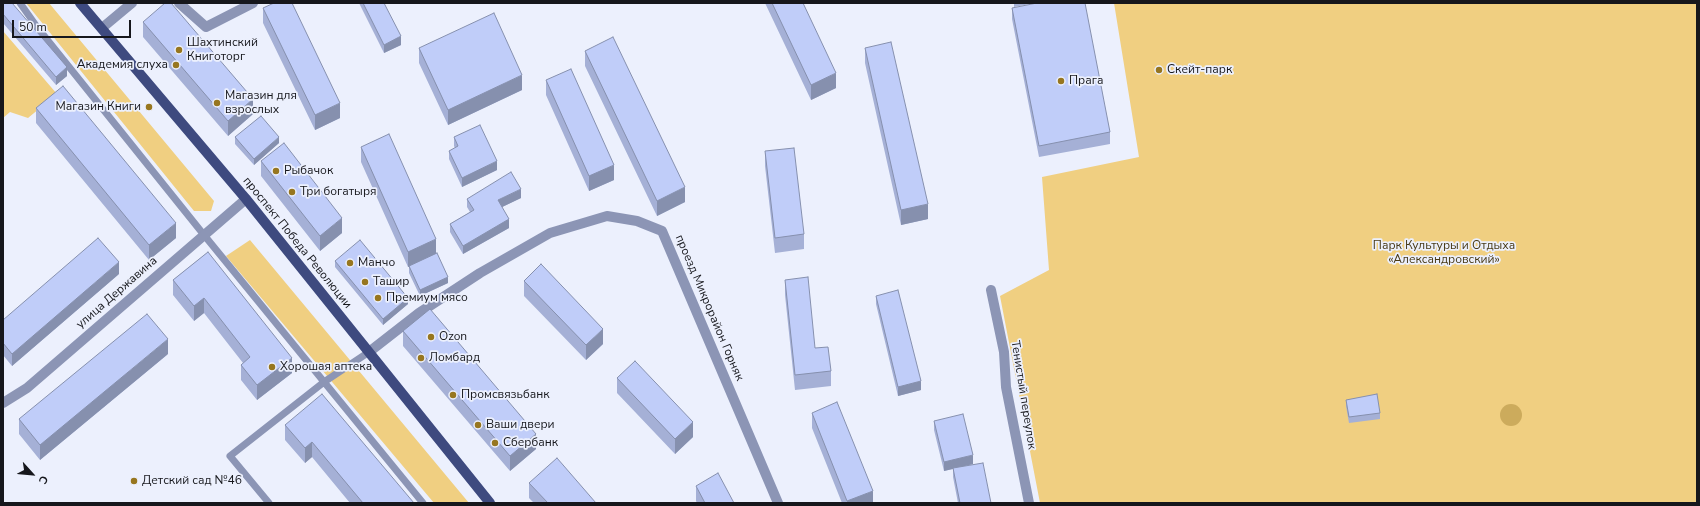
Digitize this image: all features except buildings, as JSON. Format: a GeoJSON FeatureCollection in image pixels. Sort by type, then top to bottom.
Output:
{"type":"FeatureCollection","features":[{"type":"Feature","properties":{"kind":"main road","name":"проспект Победа Революции"},"geometry":{"type":"LineString","coordinates":[[80,3],[246,199],[490,503]]}},
{"type":"Feature","properties":{"kind":"street"},"geometry":{"type":"LineString","coordinates":[[102,28],[132,3]]}},
{"type":"Feature","properties":{"kind":"street"},"geometry":{"type":"LineString","coordinates":[[179,3],[206,27],[253,3]]}},
{"type":"Feature","properties":{"kind":"street","name":"улица Державина"},"geometry":{"type":"LineString","coordinates":[[3,403],[27,388],[246,199]]}},
{"type":"Feature","properties":{"kind":"street","name":"проезд Микрорайон Горняк"},"geometry":{"type":"LineString","coordinates":[[369,352],[419,313],[474,277],[550,233],[607,216],[637,221],[662,231],[778,503]]}},
{"type":"Feature","properties":{"kind":"street","name":"Тенистый переулок"},"geometry":{"type":"LineString","coordinates":[[991,290],[1004,352],[1006,387],[1029,503]]}},
{"type":"Feature","properties":{"kind":"lane"},"geometry":{"type":"LineString","coordinates":[[20,3],[37,27],[204,235],[423,503]]}},
{"type":"Feature","properties":{"kind":"lane"},"geometry":{"type":"LineString","coordinates":[[269,503],[230,456],[324,382],[369,352]]}},
{"type":"Feature","properties":{"kind":"green space"},"geometry":{"type":"Polygon","coordinates":[[[26,3],[49,3],[214,201],[211,211],[194,211],[26,3]]]}},
{"type":"Feature","properties":{"kind":"green space","name":"Парк Культуры и Отдыха «Александровский»"},"geometry":{"type":"Polygon","coordinates":[[[1114,3],[1697,3],[1697,503],[1040,503],[1000,296],[1049,270],[1042,177],[1139,157],[1114,3]]]}},
{"type":"Feature","properties":{"kind":"green space"},"geometry":{"type":"Polygon","coordinates":[[[3,31],[57,94],[28,118],[10,112],[3,118],[3,31]]]}},
{"type":"Feature","properties":{"kind":"green space"},"geometry":{"type":"Polygon","coordinates":[[[250,240],[469,503],[434,503],[226,256],[250,240]]]}},
{"type":"Feature","properties":{"kind":"shaded area"},"geometry":{"type":"Polygon","coordinates":[[[1511,404],[1519,407],[1522,415],[1519,423],[1511,426],[1503,423],[1500,415],[1503,407],[1511,404]]]}},
{"type":"Feature","properties":{"kind":"place","name":"Шахтинский Книготорг"},"geometry":{"type":"Point","coordinates":[179,50]}},
{"type":"Feature","properties":{"kind":"place","name":"Академия слуха"},"geometry":{"type":"Point","coordinates":[176,65]}},
{"type":"Feature","properties":{"kind":"place","name":"Скейт-парк"},"geometry":{"type":"Point","coordinates":[1159,70]}},
{"type":"Feature","properties":{"kind":"place","name":"Прага"},"geometry":{"type":"Point","coordinates":[1061,81]}},
{"type":"Feature","properties":{"kind":"place","name":"Магазин для взрослых"},"geometry":{"type":"Point","coordinates":[217,103]}},
{"type":"Feature","properties":{"kind":"place","name":"Магазин Книги"},"geometry":{"type":"Point","coordinates":[149,107]}},
{"type":"Feature","properties":{"kind":"place","name":"Рыбачок"},"geometry":{"type":"Point","coordinates":[276,171]}},
{"type":"Feature","properties":{"kind":"place","name":"Три богатыря"},"geometry":{"type":"Point","coordinates":[292,192]}},
{"type":"Feature","properties":{"kind":"place","name":"Манчо"},"geometry":{"type":"Point","coordinates":[350,263]}},
{"type":"Feature","properties":{"kind":"place","name":"Ташир"},"geometry":{"type":"Point","coordinates":[365,282]}},
{"type":"Feature","properties":{"kind":"place","name":"Премиум мясо"},"geometry":{"type":"Point","coordinates":[378,298]}},
{"type":"Feature","properties":{"kind":"place","name":"Ozon"},"geometry":{"type":"Point","coordinates":[431,337]}},
{"type":"Feature","properties":{"kind":"place","name":"Ломбард"},"geometry":{"type":"Point","coordinates":[421,358]}},
{"type":"Feature","properties":{"kind":"place","name":"Хорошая аптека"},"geometry":{"type":"Point","coordinates":[272,367]}},
{"type":"Feature","properties":{"kind":"place","name":"Промсвязьбанк"},"geometry":{"type":"Point","coordinates":[453,395]}},
{"type":"Feature","properties":{"kind":"place","name":"Ваши двери"},"geometry":{"type":"Point","coordinates":[478,425]}},
{"type":"Feature","properties":{"kind":"place","name":"Сбербанк"},"geometry":{"type":"Point","coordinates":[495,443]}},
{"type":"Feature","properties":{"kind":"place","name":"Детский сад №46"},"geometry":{"type":"Point","coordinates":[134,481]}}]}
